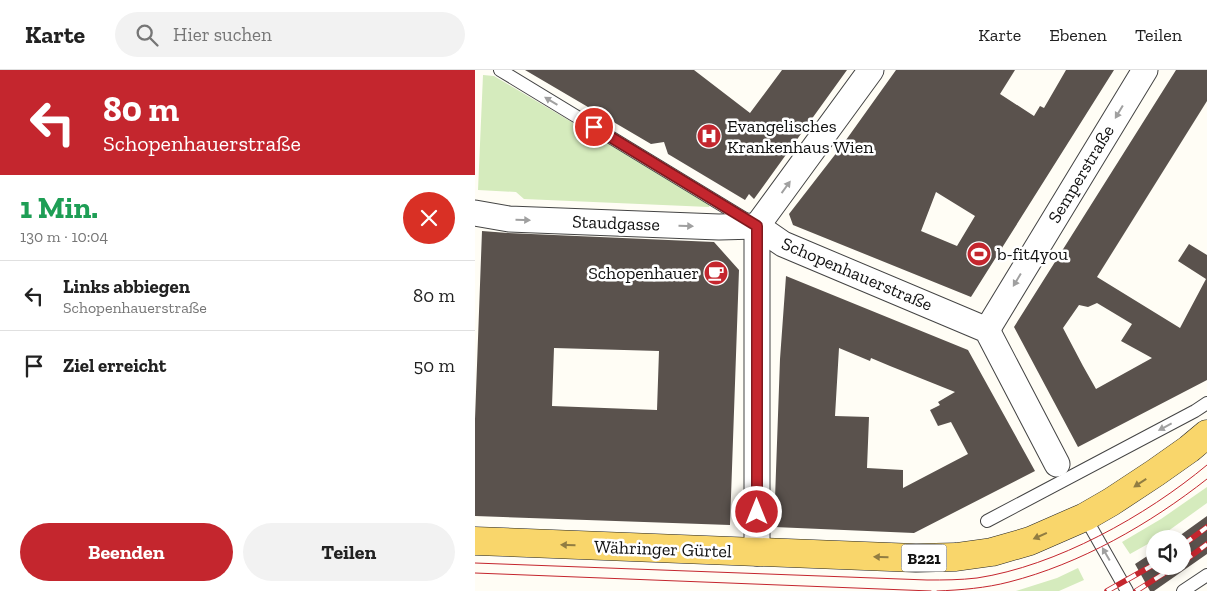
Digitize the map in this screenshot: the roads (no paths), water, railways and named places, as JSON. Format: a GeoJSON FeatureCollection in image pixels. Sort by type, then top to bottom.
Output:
{"type":"FeatureCollection","features":[{"type":"Feature","properties":{"kind":"main road","name":"Währinger Gürtel"},"geometry":{"type":"LineString","coordinates":[[475,541],[916,558],[956,557],[993,552],[1030,541],[1085,517],[1155,473],[1207,434]]}},
{"type":"Feature","properties":{"kind":"street"},"geometry":{"type":"LineString","coordinates":[[757,553],[757,226],[871,70]]}},
{"type":"Feature","properties":{"kind":"street","name":"Semperstraße"},"geometry":{"type":"LineString","coordinates":[[987,330],[1145,70]]}},
{"type":"Feature","properties":{"kind":"street","name":"Staudgasse"},"geometry":{"type":"LineString","coordinates":[[475,213],[509,220],[719,227],[757,226]]}},
{"type":"Feature","properties":{"kind":"street","name":"Schopenhauerstraße"},"geometry":{"type":"LineString","coordinates":[[757,226],[783,244],[987,330]]}},
{"type":"Feature","properties":{"kind":"street"},"geometry":{"type":"LineString","coordinates":[[987,330],[1057,464]]}},
{"type":"Feature","properties":{"kind":"lane","name":"Schopenhauerstraße"},"geometry":{"type":"LineString","coordinates":[[500,70],[757,226]]}},
{"type":"Feature","properties":{"kind":"lane"},"geometry":{"type":"LineString","coordinates":[[987,521],[1207,403]]}},
{"type":"Feature","properties":{"kind":"lane"},"geometry":{"type":"LineString","coordinates":[[1085,517],[1127,591]]}},
{"type":"Feature","properties":{"kind":"lane"},"geometry":{"type":"LineString","coordinates":[[1183,591],[1207,575]]}},
{"type":"Feature","properties":{"kind":"tram line"},"geometry":{"type":"LineString","coordinates":[[475,563],[927,580],[977,578],[1007,572],[1038,562],[1099,536],[1156,502],[1207,465]]}},
{"type":"Feature","properties":{"kind":"tram line"},"geometry":{"type":"LineString","coordinates":[[937,591],[1000,584],[1062,565],[1138,527],[1207,479]]}},
{"type":"Feature","properties":{"kind":"tram line"},"geometry":{"type":"LineString","coordinates":[[475,573],[931,591]]}},
{"type":"Feature","properties":{"kind":"railway"},"geometry":{"type":"LineString","coordinates":[[1191,539],[1207,527]]}},
{"type":"Feature","properties":{"kind":"railway"},"geometry":{"type":"LineString","coordinates":[[1191,556],[1207,544]]}},
{"type":"Feature","properties":{"kind":"railway"},"geometry":{"type":"LineString","coordinates":[[1107,591],[1146,569]]}},
{"type":"Feature","properties":{"kind":"railway"},"geometry":{"type":"LineString","coordinates":[[1136,591],[1162,575]]}},
{"type":"Feature","properties":{"kind":"place","name":"Evangelisches Krankenhaus Wien"},"geometry":{"type":"Point","coordinates":[709,136]}},
{"type":"Feature","properties":{"kind":"place","name":"b-fit4you"},"geometry":{"type":"Point","coordinates":[979,254]}},
{"type":"Feature","properties":{"kind":"place","name":"Schopenhauer"},"geometry":{"type":"Point","coordinates":[716,273]}}]}
